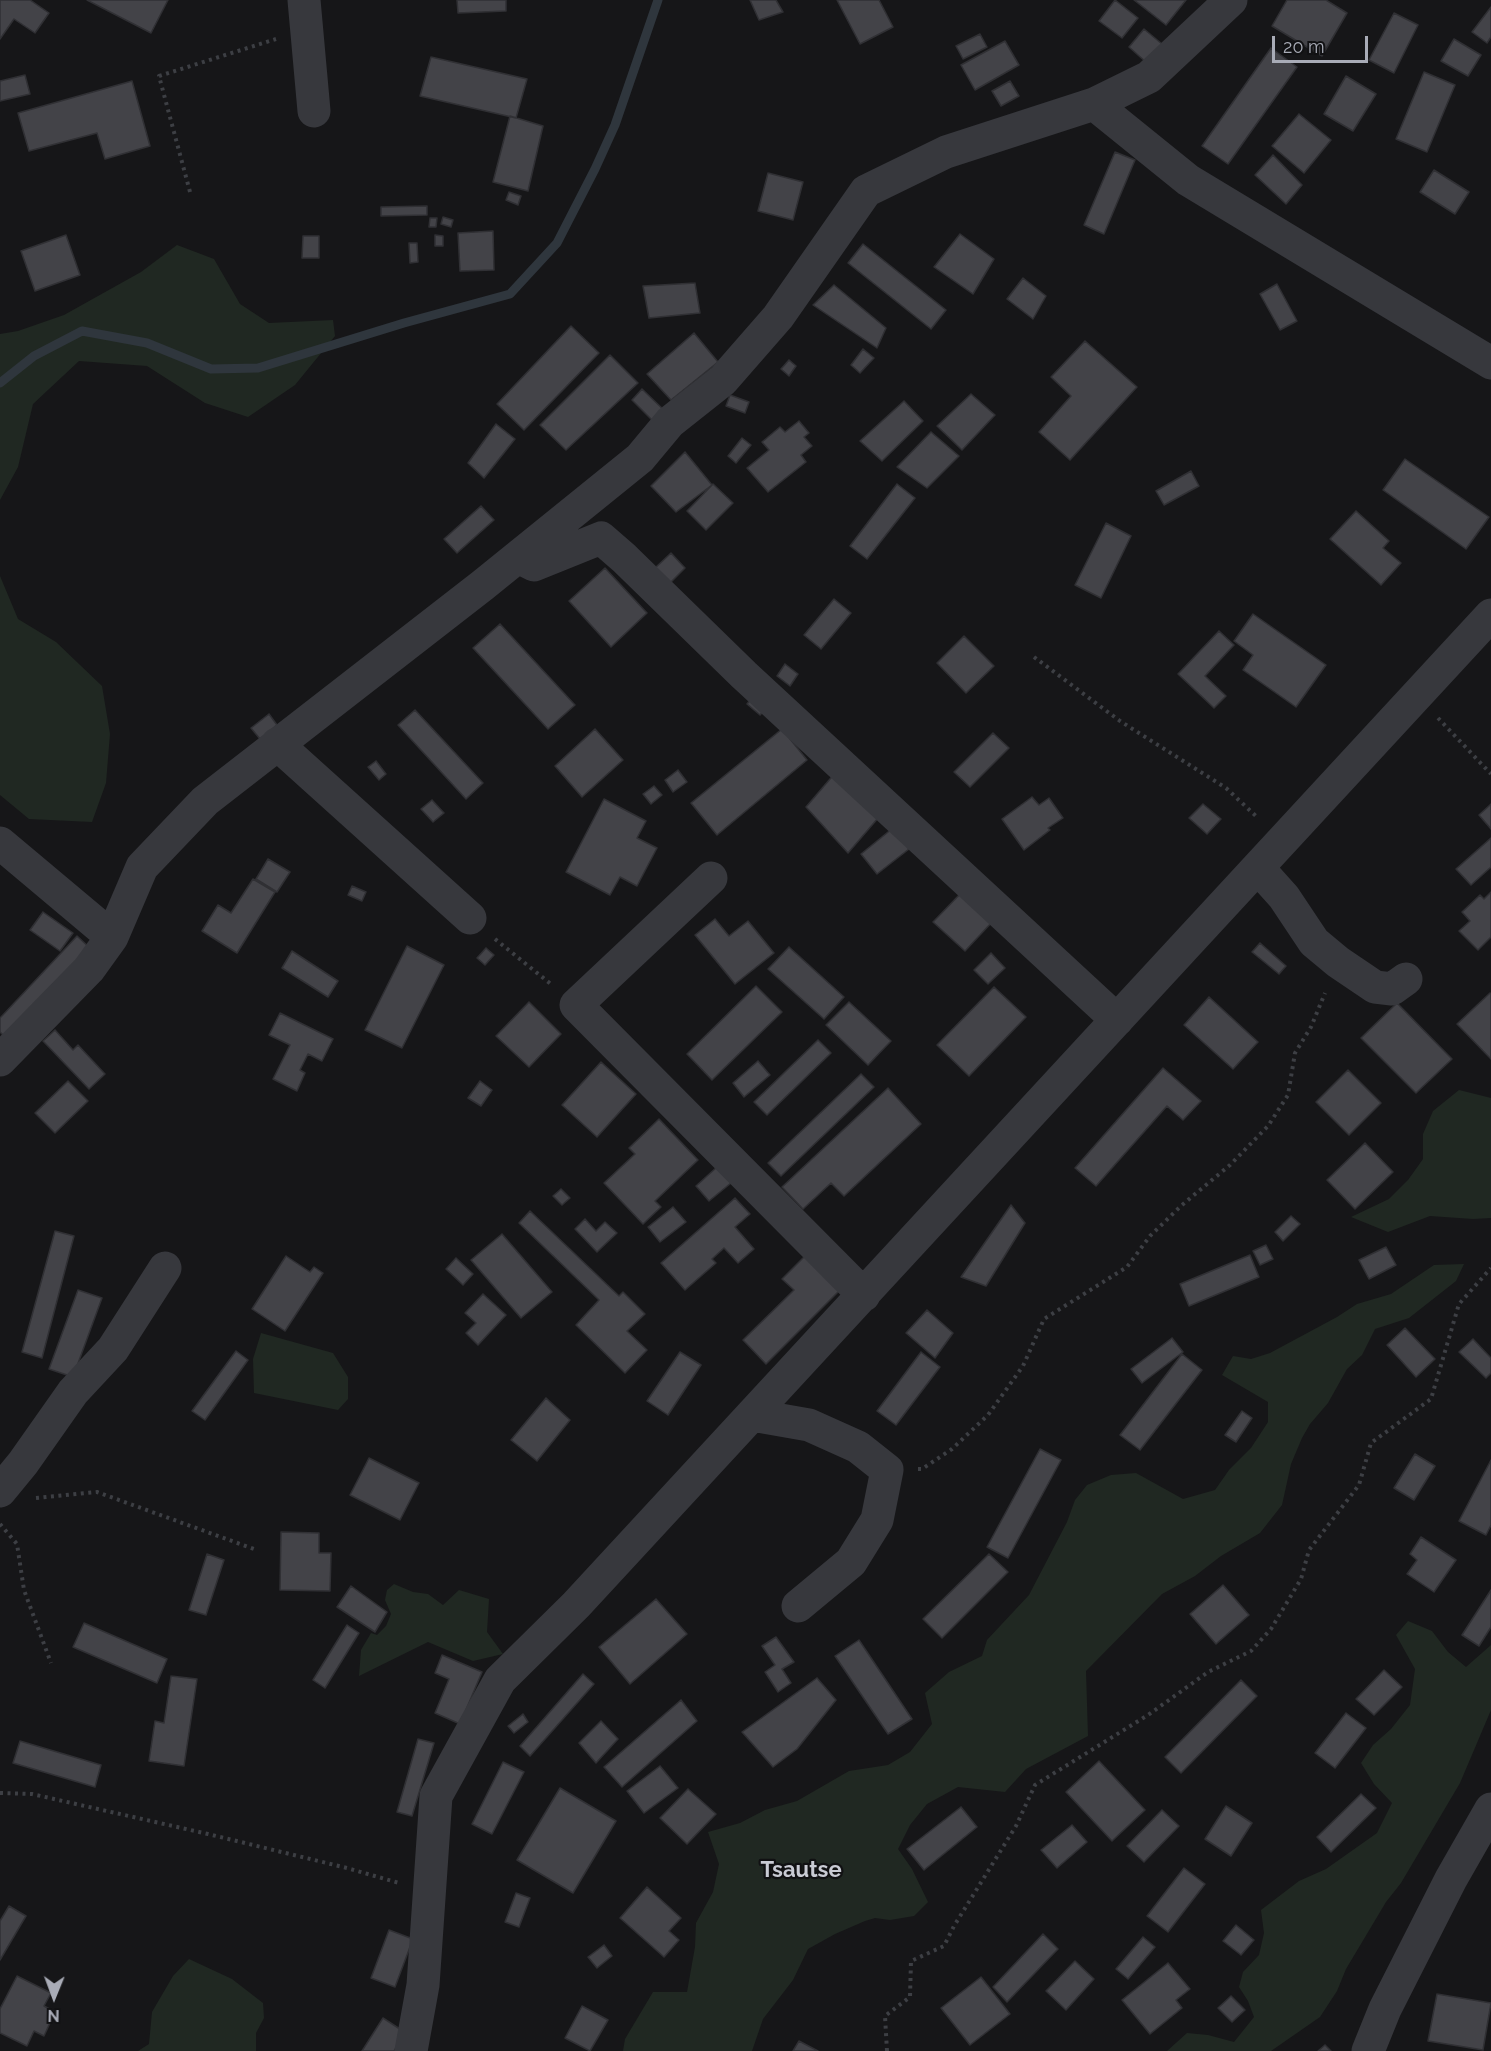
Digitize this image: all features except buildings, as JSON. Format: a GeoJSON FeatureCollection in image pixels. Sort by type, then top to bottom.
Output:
{"type":"FeatureCollection","features":[{"type":"Feature","properties":{"kind":"street"},"geometry":{"type":"LineString","coordinates":[[0,1060],[88,969],[112,937],[142,867],[205,801],[339,698],[640,458],[670,422],[723,380],[778,317],[866,190],[946,152],[1094,104],[1149,77],[1231,0]]}},
{"type":"Feature","properties":{"kind":"street"},"geometry":{"type":"LineString","coordinates":[[304,14],[314,111]]}},
{"type":"Feature","properties":{"kind":"street"},"geometry":{"type":"LineString","coordinates":[[1094,104],[1188,180],[1491,363]]}},
{"type":"Feature","properties":{"kind":"street"},"geometry":{"type":"LineString","coordinates":[[518,556],[534,565],[601,538],[744,675],[1117,1020]]}},
{"type":"Feature","properties":{"kind":"street"},"geometry":{"type":"LineString","coordinates":[[411,2051],[423,1985],[436,1796],[500,1680],[576,1605],[1491,615]]}},
{"type":"Feature","properties":{"kind":"street"},"geometry":{"type":"LineString","coordinates":[[277,744],[470,918]]}},
{"type":"Feature","properties":{"kind":"street"},"geometry":{"type":"LineString","coordinates":[[0,843],[112,937]]}},
{"type":"Feature","properties":{"kind":"street"},"geometry":{"type":"LineString","coordinates":[[1258,868],[1284,897],[1314,942],[1338,962],[1375,987],[1392,989],[1406,979]]}},
{"type":"Feature","properties":{"kind":"street"},"geometry":{"type":"LineString","coordinates":[[711,879],[576,1005],[864,1295]]}},
{"type":"Feature","properties":{"kind":"street"},"geometry":{"type":"LineString","coordinates":[[14,1494],[23,1463],[73,1392],[113,1349],[165,1268]]}},
{"type":"Feature","properties":{"kind":"street"},"geometry":{"type":"LineString","coordinates":[[752,1415],[809,1425],[858,1447],[887,1470],[877,1520],[851,1562],[798,1606]]}},
{"type":"Feature","properties":{"kind":"street"},"geometry":{"type":"LineString","coordinates":[[1368,2051],[1385,2008],[1430,1919],[1491,1809]]}},
{"type":"Feature","properties":{"kind":"path"},"geometry":{"type":"LineString","coordinates":[[190,192],[159,76],[304,14]]}},
{"type":"Feature","properties":{"kind":"path"},"geometry":{"type":"LineString","coordinates":[[1034,657],[1120,721],[1226,788],[1283,840]]}},
{"type":"Feature","properties":{"kind":"path"},"geometry":{"type":"LineString","coordinates":[[1418,695],[1491,774]]}},
{"type":"Feature","properties":{"kind":"path"},"geometry":{"type":"LineString","coordinates":[[470,918],[576,1005]]}},
{"type":"Feature","properties":{"kind":"path"},"geometry":{"type":"LineString","coordinates":[[887,1470],[922,1469],[952,1449],[988,1415],[1023,1366],[1044,1319],[1127,1267],[1150,1236],[1182,1205],[1230,1165],[1268,1126],[1288,1095],[1295,1053],[1311,1027],[1338,962]]}},
{"type":"Feature","properties":{"kind":"path"},"geometry":{"type":"LineString","coordinates":[[888,2051],[885,2016],[910,1997],[911,1961],[944,1946],[954,1926],[1017,1826],[1035,1785],[1148,1715],[1208,1672],[1251,1651],[1272,1629],[1301,1579],[1309,1550],[1359,1485],[1371,1443],[1431,1399],[1459,1304],[1491,1268]]}},
{"type":"Feature","properties":{"kind":"path"},"geometry":{"type":"LineString","coordinates":[[14,1494],[39,1499],[97,1492],[254,1549]]}},
{"type":"Feature","properties":{"kind":"path"},"geometry":{"type":"LineString","coordinates":[[0,1523],[17,1544],[24,1590],[51,1664]]}},
{"type":"Feature","properties":{"kind":"path"},"geometry":{"type":"LineString","coordinates":[[0,1792],[32,1794],[197,1831],[347,1868],[428,1892]]}},
{"type":"Feature","properties":{"kind":"shaded area"},"geometry":{"type":"Polygon","coordinates":[[[177,245],[214,259],[240,304],[269,323],[333,320],[335,336],[295,385],[248,417],[205,403],[147,366],[79,361],[33,404],[18,467],[0,500],[0,334],[18,331],[64,315],[141,272],[177,245]]]}},
{"type":"Feature","properties":{"kind":"shaded area"},"geometry":{"type":"Polygon","coordinates":[[[0,576],[18,619],[56,642],[102,686],[110,734],[106,783],[92,822],[29,819],[0,795],[0,576]]]}},
{"type":"Feature","properties":{"kind":"shaded area"},"geometry":{"type":"Polygon","coordinates":[[[1459,1090],[1491,1098],[1491,1218],[1430,1216],[1388,1232],[1351,1217],[1389,1199],[1408,1180],[1423,1159],[1423,1134],[1433,1111],[1459,1090]]]}},
{"type":"Feature","properties":{"kind":"shaded area"},"geometry":{"type":"Polygon","coordinates":[[[1464,1264],[1456,1281],[1409,1318],[1375,1329],[1362,1355],[1347,1369],[1328,1403],[1310,1424],[1302,1438],[1291,1464],[1282,1505],[1260,1533],[1221,1556],[1195,1576],[1162,1594],[1086,1671],[1088,1736],[1026,1769],[1005,1792],[958,1787],[927,1804],[910,1825],[898,1849],[912,1869],[928,1902],[914,1916],[890,1920],[875,1918],[865,1921],[808,1949],[793,1980],[763,2019],[752,2051],[623,2051],[625,2039],[653,1992],[687,1992],[695,1947],[696,1923],[713,1892],[719,1864],[708,1832],[740,1823],[765,1810],[797,1801],[849,1771],[888,1765],[910,1752],[932,1724],[925,1693],[949,1672],[982,1656],[987,1640],[1029,1595],[1067,1522],[1075,1500],[1087,1485],[1111,1475],[1136,1473],[1183,1499],[1215,1490],[1229,1470],[1251,1448],[1268,1422],[1268,1402],[1222,1375],[1233,1356],[1251,1359],[1270,1353],[1357,1304],[1391,1294],[1434,1265],[1464,1264]]]}},
{"type":"Feature","properties":{"kind":"shaded area"},"geometry":{"type":"Polygon","coordinates":[[[261,1333],[333,1353],[348,1377],[348,1399],[338,1410],[254,1393],[253,1359],[261,1333]]]}},
{"type":"Feature","properties":{"kind":"shaded area"},"geometry":{"type":"Polygon","coordinates":[[[394,1584],[413,1592],[428,1594],[443,1605],[459,1590],[489,1599],[487,1632],[503,1654],[473,1661],[428,1642],[359,1676],[361,1650],[371,1633],[377,1635],[386,1626],[391,1614],[385,1600],[387,1590],[394,1584]]]}},
{"type":"Feature","properties":{"kind":"shaded area"},"geometry":{"type":"Polygon","coordinates":[[[1408,1621],[1432,1631],[1448,1652],[1466,1667],[1491,1645],[1491,1710],[1460,1783],[1401,1883],[1386,1902],[1346,1969],[1337,1991],[1320,2017],[1271,2051],[1167,2051],[1187,2033],[1208,2035],[1234,2042],[1254,2017],[1239,1987],[1243,1972],[1259,1955],[1264,1933],[1261,1910],[1299,1881],[1326,1869],[1377,1833],[1392,1803],[1374,1784],[1361,1763],[1373,1745],[1391,1729],[1410,1705],[1415,1669],[1396,1635],[1408,1621]]]}},
{"type":"Feature","properties":{"kind":"shaded area"},"geometry":{"type":"Polygon","coordinates":[[[189,1959],[232,1979],[263,2003],[264,2018],[256,2033],[256,2051],[138,2051],[149,2044],[152,2012],[173,1976],[189,1959]]]}},
{"type":"Feature","properties":{"kind":"waterway"},"geometry":{"type":"LineString","coordinates":[[0,383],[34,356],[82,331],[147,343],[211,369],[258,368],[404,323],[510,294],[557,243],[595,169],[615,125],[658,0]]}},
{"type":"Feature","properties":{"kind":"district","name":"Tsautse"},"geometry":{"type":"Point","coordinates":[801,1870]}}]}
